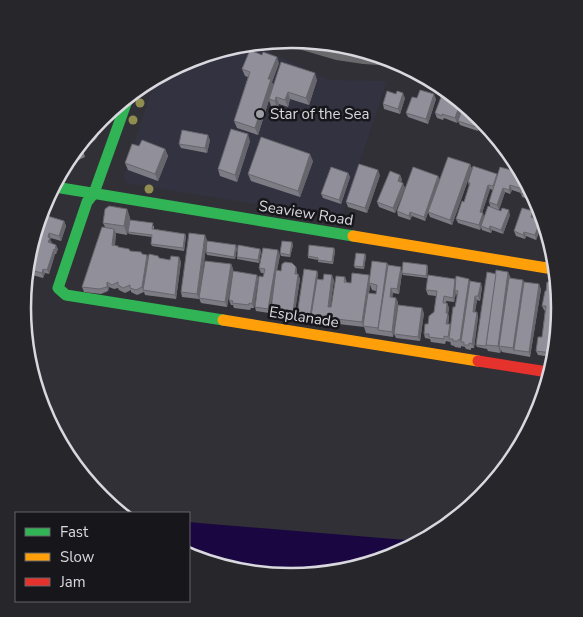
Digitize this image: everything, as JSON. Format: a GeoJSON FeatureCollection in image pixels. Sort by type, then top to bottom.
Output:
{"type":"FeatureCollection","features":[{"type":"Feature","properties":{"kind":"street"},"geometry":{"type":"LineString","coordinates":[[94,193],[124,110]]}},
{"type":"Feature","properties":{"kind":"street","name":"Seaview Road"},"geometry":{"type":"LineString","coordinates":[[61,188],[549,268]]}},
{"type":"Feature","properties":{"kind":"street","name":"Esplanade"},"geometry":{"type":"LineString","coordinates":[[94,193],[87,202],[58,288],[66,295],[544,371]]}},
{"type":"Feature","properties":{"kind":"shaded area","name":"Star of the Sea"},"geometry":{"type":"Polygon","coordinates":[[[264,50],[329,80],[387,81],[341,218],[126,183],[123,178],[152,89],[176,75],[208,62],[241,53],[264,50]]]}},
{"type":"Feature","properties":{"kind":"shaded area"},"geometry":{"type":"Polygon","coordinates":[[[190,522],[410,540],[375,555],[325,567],[292,569],[258,567],[224,560],[190,548],[190,522]]]}},
{"type":"Feature","properties":{"kind":"building"},"geometry":{"type":"Polygon","coordinates":[[[249,52],[262,55],[263,52],[277,57],[268,79],[271,79],[255,128],[234,121],[250,72],[242,69],[249,52]]]}},
{"type":"Feature","properties":{"kind":"building"},"geometry":{"type":"Polygon","coordinates":[[[281,62],[315,73],[306,98],[288,92],[285,100],[276,97],[275,101],[269,99],[281,62]]]}},
{"type":"Feature","properties":{"kind":"building"},"geometry":{"type":"Polygon","coordinates":[[[420,90],[434,94],[426,119],[406,113],[412,97],[417,98],[420,90]]]}},
{"type":"Feature","properties":{"kind":"building"},"geometry":{"type":"Polygon","coordinates":[[[387,91],[396,94],[397,91],[403,93],[398,109],[383,104],[387,91]]]}},
{"type":"Feature","properties":{"kind":"building"},"geometry":{"type":"Polygon","coordinates":[[[441,97],[458,109],[455,118],[435,113],[441,97]]]}},
{"type":"Feature","properties":{"kind":"building"},"geometry":{"type":"Polygon","coordinates":[[[461,111],[477,125],[476,127],[458,121],[461,111]]]}},
{"type":"Feature","properties":{"kind":"building"},"geometry":{"type":"Polygon","coordinates":[[[231,129],[248,134],[235,175],[218,169],[231,129]]]}},
{"type":"Feature","properties":{"kind":"building"},"geometry":{"type":"Polygon","coordinates":[[[182,130],[208,135],[205,148],[179,144],[182,130]]]}},
{"type":"Feature","properties":{"kind":"building"},"geometry":{"type":"Polygon","coordinates":[[[261,137],[310,154],[298,191],[248,174],[261,137]]]}},
{"type":"Feature","properties":{"kind":"building"},"geometry":{"type":"Polygon","coordinates":[[[142,140],[165,149],[155,174],[125,163],[132,144],[139,146],[142,140]]]}},
{"type":"Feature","properties":{"kind":"building"},"geometry":{"type":"Polygon","coordinates":[[[448,157],[470,164],[450,220],[428,212],[448,157]]]}},
{"type":"Feature","properties":{"kind":"building"},"geometry":{"type":"Polygon","coordinates":[[[359,164],[378,170],[365,208],[346,202],[359,164]]]}},
{"type":"Feature","properties":{"kind":"building"},"geometry":{"type":"Polygon","coordinates":[[[473,166],[497,174],[493,186],[488,185],[480,212],[483,213],[479,225],[456,219],[462,201],[464,202],[473,166]]]}},
{"type":"Feature","properties":{"kind":"building"},"geometry":{"type":"Polygon","coordinates":[[[331,167],[348,173],[339,200],[321,194],[331,167]]]}},
{"type":"Feature","properties":{"kind":"building"},"geometry":{"type":"Polygon","coordinates":[[[413,167],[438,176],[424,217],[410,212],[409,216],[397,211],[413,167]]]}},
{"type":"Feature","properties":{"kind":"building"},"geometry":{"type":"Polygon","coordinates":[[[500,167],[512,170],[526,194],[520,193],[522,189],[510,185],[509,190],[503,188],[497,205],[489,202],[500,167]]]}},
{"type":"Feature","properties":{"kind":"building"},"geometry":{"type":"Polygon","coordinates":[[[390,171],[400,175],[398,181],[403,183],[393,208],[377,202],[390,171]]]}},
{"type":"Feature","properties":{"kind":"building"},"geometry":{"type":"Polygon","coordinates":[[[109,206],[127,209],[124,226],[103,223],[105,209],[109,206]]]}},
{"type":"Feature","properties":{"kind":"building"},"geometry":{"type":"Polygon","coordinates":[[[488,206],[501,211],[502,208],[509,210],[501,230],[490,226],[489,229],[481,226],[488,206]]]}},
{"type":"Feature","properties":{"kind":"building"},"geometry":{"type":"Polygon","coordinates":[[[522,208],[533,211],[531,217],[536,219],[538,226],[535,235],[524,232],[523,235],[514,231],[522,208]]]}},
{"type":"Feature","properties":{"kind":"building"},"geometry":{"type":"Polygon","coordinates":[[[48,216],[64,221],[59,236],[49,233],[48,237],[50,238],[48,242],[56,245],[47,270],[43,269],[42,273],[34,271],[40,241],[48,216]]]}},
{"type":"Feature","properties":{"kind":"building"},"geometry":{"type":"Polygon","coordinates":[[[130,220],[153,223],[152,229],[185,234],[183,248],[151,244],[152,235],[128,232],[130,220]]]}},
{"type":"Feature","properties":{"kind":"building"},"geometry":{"type":"Polygon","coordinates":[[[102,227],[114,229],[112,245],[147,255],[142,287],[136,290],[130,288],[130,285],[123,288],[118,285],[118,282],[112,285],[107,282],[107,287],[99,289],[82,287],[102,227]]]}},
{"type":"Feature","properties":{"kind":"building"},"geometry":{"type":"Polygon","coordinates":[[[189,233],[205,235],[197,294],[181,292],[189,233]]]}},
{"type":"Feature","properties":{"kind":"building"},"geometry":{"type":"Polygon","coordinates":[[[207,241],[236,245],[234,257],[206,252],[207,241]]]}},
{"type":"Feature","properties":{"kind":"building"},"geometry":{"type":"Polygon","coordinates":[[[282,241],[292,242],[290,255],[280,253],[282,241]]]}},
{"type":"Feature","properties":{"kind":"building"},"geometry":{"type":"Polygon","coordinates":[[[238,245],[260,249],[258,260],[237,257],[238,245]]]}},
{"type":"Feature","properties":{"kind":"building"},"geometry":{"type":"Polygon","coordinates":[[[309,245],[334,248],[332,262],[308,256],[309,245]]]}},
{"type":"Feature","properties":{"kind":"building"},"geometry":{"type":"Polygon","coordinates":[[[263,248],[278,250],[268,309],[255,307],[259,276],[263,277],[265,269],[259,268],[263,248]]]}},
{"type":"Feature","properties":{"kind":"building"},"geometry":{"type":"Polygon","coordinates":[[[356,253],[365,254],[363,267],[354,266],[356,253]]]}},
{"type":"Feature","properties":{"kind":"building"},"geometry":{"type":"Polygon","coordinates":[[[149,254],[170,260],[171,256],[179,257],[175,295],[143,290],[149,254]]]}},
{"type":"Feature","properties":{"kind":"building"},"geometry":{"type":"Polygon","coordinates":[[[205,261],[231,264],[225,302],[199,298],[205,261]]]}},
{"type":"Feature","properties":{"kind":"building"},"geometry":{"type":"Polygon","coordinates":[[[372,261],[387,263],[378,328],[363,326],[368,293],[376,294],[377,285],[369,283],[372,261]]]}},
{"type":"Feature","properties":{"kind":"building"},"geometry":{"type":"Polygon","coordinates":[[[285,262],[292,263],[296,267],[295,274],[298,274],[293,312],[271,309],[276,270],[281,271],[282,264],[285,262]]]}},
{"type":"Feature","properties":{"kind":"building"},"geometry":{"type":"Polygon","coordinates":[[[403,262],[427,265],[426,276],[402,273],[403,262]]]}},
{"type":"Feature","properties":{"kind":"building"},"geometry":{"type":"Polygon","coordinates":[[[388,265],[401,267],[397,289],[391,288],[390,297],[396,298],[392,332],[378,330],[388,265]]]}},
{"type":"Feature","properties":{"kind":"building"},"geometry":{"type":"Polygon","coordinates":[[[304,269],[317,271],[310,317],[307,316],[305,319],[297,315],[304,269]]]}},
{"type":"Feature","properties":{"kind":"building"},"geometry":{"type":"Polygon","coordinates":[[[496,270],[508,272],[498,346],[486,345],[496,270]]]}},
{"type":"Feature","properties":{"kind":"building"},"geometry":{"type":"Polygon","coordinates":[[[233,271],[257,275],[252,304],[232,303],[233,301],[229,300],[233,271]]]}},
{"type":"Feature","properties":{"kind":"building"},"geometry":{"type":"Polygon","coordinates":[[[487,272],[496,274],[486,346],[476,345],[487,272]]]}},
{"type":"Feature","properties":{"kind":"building"},"geometry":{"type":"Polygon","coordinates":[[[352,273],[369,275],[362,322],[311,316],[317,279],[323,280],[324,274],[332,275],[328,307],[331,307],[336,276],[345,277],[344,282],[351,283],[352,273]]]}},
{"type":"Feature","properties":{"kind":"building"},"geometry":{"type":"Polygon","coordinates":[[[428,275],[455,279],[453,298],[444,296],[443,303],[447,303],[446,313],[448,313],[446,324],[450,324],[448,337],[444,336],[444,339],[429,337],[429,334],[424,334],[425,324],[428,324],[429,316],[434,312],[437,291],[426,290],[428,275]]]}},
{"type":"Feature","properties":{"kind":"building"},"geometry":{"type":"Polygon","coordinates":[[[456,276],[469,279],[460,340],[453,341],[453,339],[449,339],[453,307],[455,307],[458,291],[455,290],[456,276]]]}},
{"type":"Feature","properties":{"kind":"building"},"geometry":{"type":"Polygon","coordinates":[[[509,278],[523,280],[513,348],[499,346],[509,278]]]}},
{"type":"Feature","properties":{"kind":"building"},"geometry":{"type":"Polygon","coordinates":[[[470,281],[481,283],[478,296],[475,296],[473,312],[477,312],[472,344],[464,345],[464,342],[461,342],[470,281]]]}},
{"type":"Feature","properties":{"kind":"building"},"geometry":{"type":"Polygon","coordinates":[[[524,282],[539,284],[529,352],[514,350],[524,282]]]}},
{"type":"Feature","properties":{"kind":"building"},"geometry":{"type":"Polygon","coordinates":[[[547,282],[550,282],[552,308],[548,353],[536,351],[538,337],[542,337],[546,306],[542,306],[547,282]]]}},
{"type":"Feature","properties":{"kind":"building"},"geometry":{"type":"Polygon","coordinates":[[[398,305],[422,308],[418,337],[394,334],[398,305]]]}},
{"type":"Feature","properties":{"kind":"traffic: fast"},"geometry":{"type":"LineString","coordinates":[[124,110],[94,193],[87,202],[58,288],[66,295],[223,320]]}},
{"type":"Feature","properties":{"kind":"traffic: fast"},"geometry":{"type":"LineString","coordinates":[[61,188],[353,236]]}},
{"type":"Feature","properties":{"kind":"traffic: slow"},"geometry":{"type":"LineString","coordinates":[[353,236],[549,268]]}},
{"type":"Feature","properties":{"kind":"traffic: slow"},"geometry":{"type":"LineString","coordinates":[[223,320],[478,361]]}},
{"type":"Feature","properties":{"kind":"traffic: jam"},"geometry":{"type":"LineString","coordinates":[[478,361],[544,371]]}},
{"type":"Feature","properties":{"kind":"place","name":"Star of the Sea"},"geometry":{"type":"Point","coordinates":[260,114]}}]}
